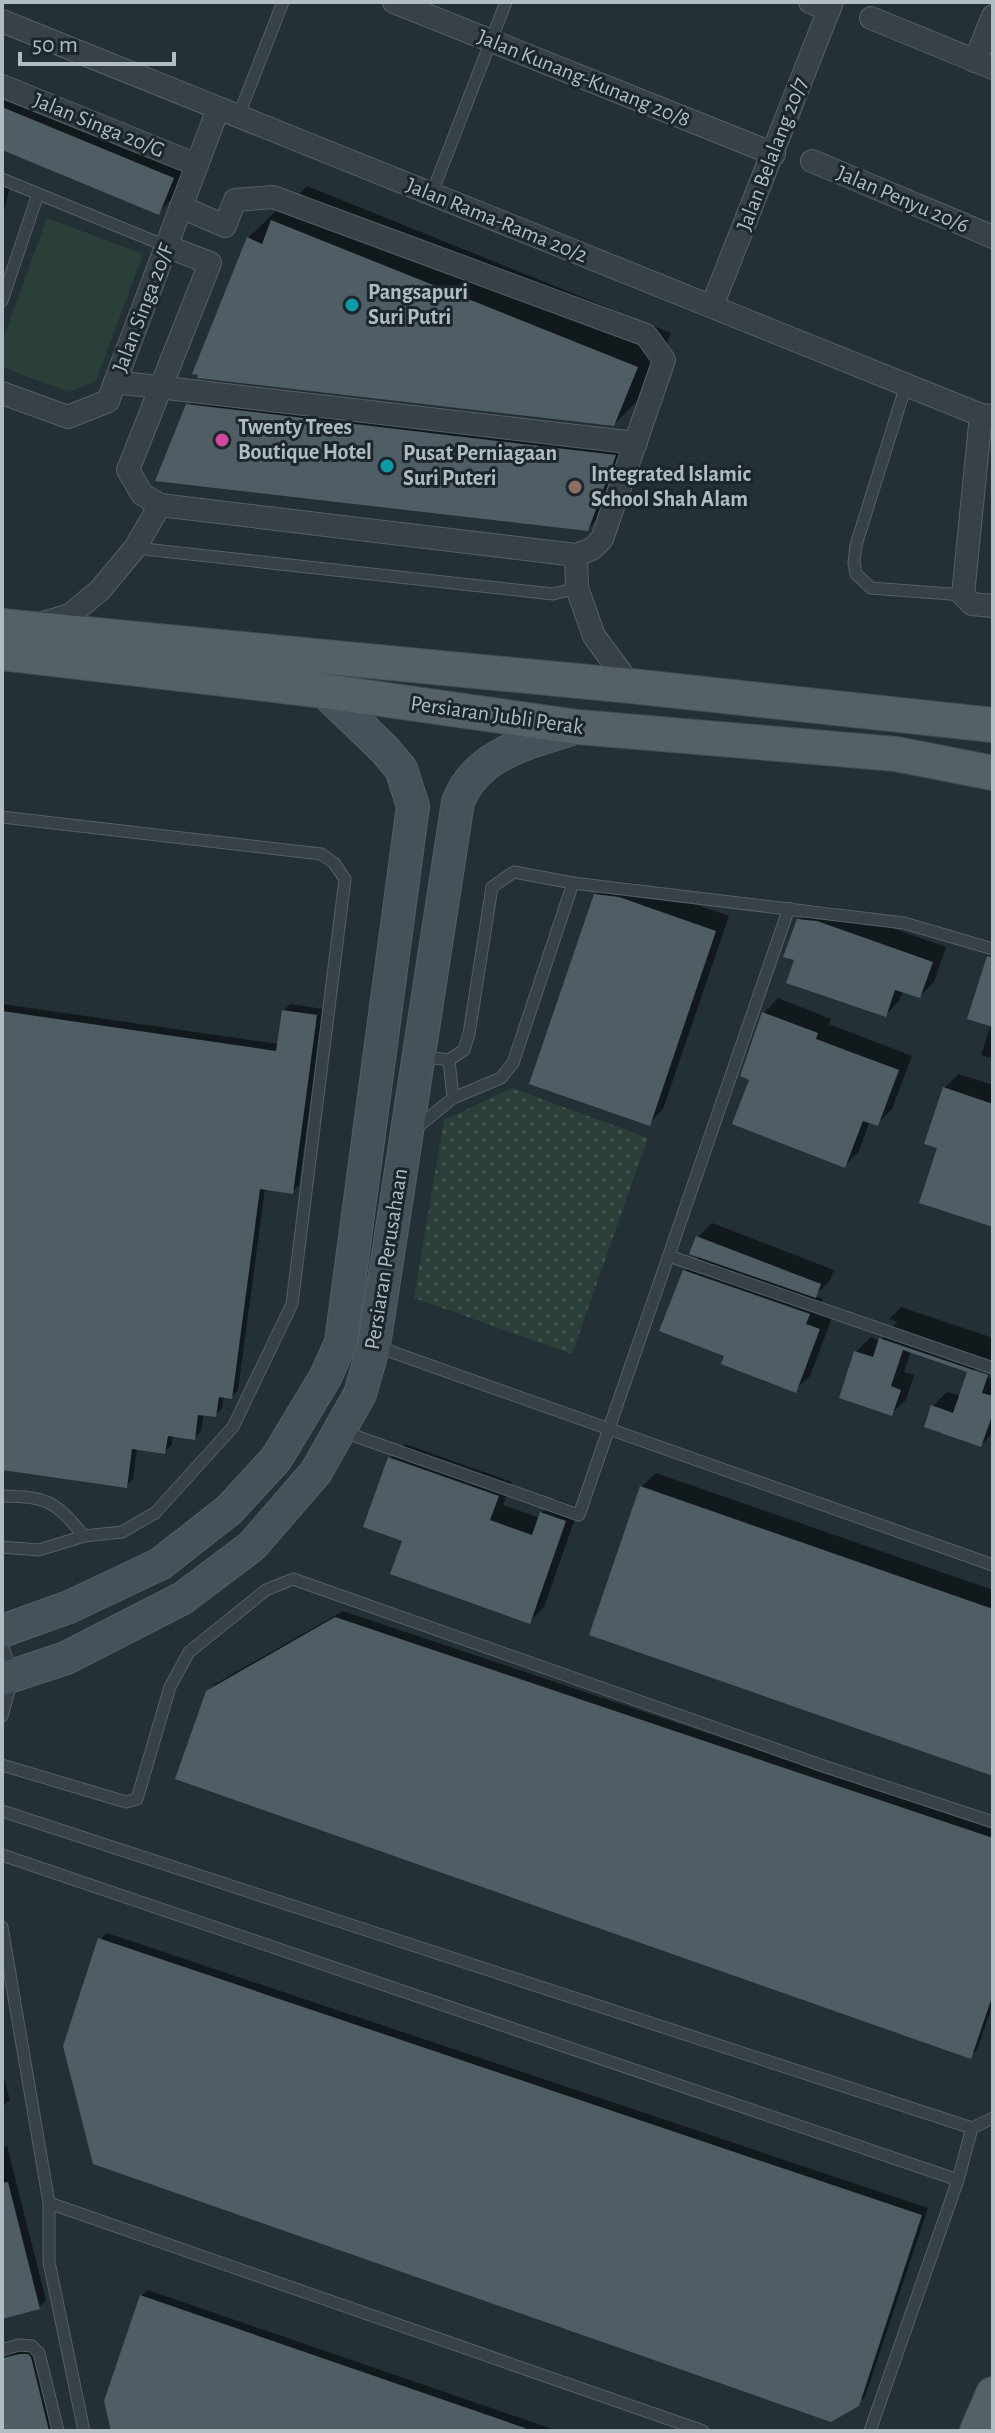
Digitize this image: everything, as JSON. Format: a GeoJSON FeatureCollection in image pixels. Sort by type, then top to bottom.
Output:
{"type":"FeatureCollection","features":[{"type":"Feature","properties":{"kind":"main road","name":"Persiaran Jubli Perak"},"geometry":{"type":"LineString","coordinates":[[14,627],[631,686],[993,725]]}},
{"type":"Feature","properties":{"kind":"main road","name":"Persiaran Jubli Perak"},"geometry":{"type":"LineString","coordinates":[[2,653],[324,691],[578,727],[896,754],[993,773]]}},
{"type":"Feature","properties":{"kind":"main road","name":"Persiaran Perusahaan"},"geometry":{"type":"LineString","coordinates":[[2,1631],[69,1607],[160,1564],[229,1510],[276,1459],[326,1376],[341,1342],[413,806],[401,769],[324,691]]}},
{"type":"Feature","properties":{"kind":"main road","name":"Persiaran Perusahaan"},"geometry":{"type":"LineString","coordinates":[[8,1678],[66,1658],[183,1598],[252,1546],[316,1472],[360,1394],[374,1345],[406,1137],[434,1058],[458,802],[464,786],[480,768],[506,752],[578,727]]}},
{"type":"Feature","properties":{"kind":"main road"},"geometry":{"type":"LineString","coordinates":[[977,2431],[993,2394]]}},
{"type":"Feature","properties":{"kind":"street","name":"Jalan Kunang-Kunang 20/8"},"geometry":{"type":"LineString","coordinates":[[394,2],[774,154]]}},
{"type":"Feature","properties":{"kind":"street","name":"Jalan Belalang 20/7"},"geometry":{"type":"LineString","coordinates":[[712,306],[774,154],[824,5]]}},
{"type":"Feature","properties":{"kind":"street"},"geometry":{"type":"LineString","coordinates":[[871,18],[984,64],[993,16]]}},
{"type":"Feature","properties":{"kind":"street","name":"Jalan Rama-Rama 20/2"},"geometry":{"type":"LineString","coordinates":[[2,21],[987,416]]}},
{"type":"Feature","properties":{"kind":"street","name":"Jalan Singa 20/G"},"geometry":{"type":"LineString","coordinates":[[2,86],[197,165]]}},
{"type":"Feature","properties":{"kind":"street","name":"Jalan Singa 20/F"},"geometry":{"type":"LineString","coordinates":[[2,393],[68,417],[108,401],[197,165],[228,113]]}},
{"type":"Feature","properties":{"kind":"street","name":"Jalan Penyu 20/6"},"geometry":{"type":"LineString","coordinates":[[812,161],[993,237]]}},
{"type":"Feature","properties":{"kind":"street"},"geometry":{"type":"LineString","coordinates":[[166,246],[210,263],[128,470],[142,494],[160,505],[576,555],[592,549],[602,539],[664,360],[646,335],[273,197],[235,200],[225,226],[181,207]]}},
{"type":"Feature","properties":{"kind":"street"},"geometry":{"type":"LineString","coordinates":[[115,382],[636,443]]}},
{"type":"Feature","properties":{"kind":"street"},"geometry":{"type":"LineString","coordinates":[[987,416],[963,595],[972,604],[993,606]]}},
{"type":"Feature","properties":{"kind":"street"},"geometry":{"type":"LineString","coordinates":[[14,627],[70,615],[100,590],[135,548],[160,505]]}},
{"type":"Feature","properties":{"kind":"street"},"geometry":{"type":"LineString","coordinates":[[576,555],[577,588],[594,636],[631,686]]}},
{"type":"Feature","properties":{"kind":"lane"},"geometry":{"type":"LineString","coordinates":[[228,113],[283,2]]}},
{"type":"Feature","properties":{"kind":"lane"},"geometry":{"type":"LineString","coordinates":[[432,193],[506,2]]}},
{"type":"Feature","properties":{"kind":"lane"},"geometry":{"type":"LineString","coordinates":[[2,179],[166,246]]}},
{"type":"Feature","properties":{"kind":"lane"},"geometry":{"type":"LineString","coordinates":[[2,301],[38,194]]}},
{"type":"Feature","properties":{"kind":"lane"},"geometry":{"type":"LineString","coordinates":[[906,385],[856,545],[856,574],[871,588],[963,595]]}},
{"type":"Feature","properties":{"kind":"lane"},"geometry":{"type":"LineString","coordinates":[[135,548],[553,594],[577,588]]}},
{"type":"Feature","properties":{"kind":"lane"},"geometry":{"type":"LineString","coordinates":[[2,817],[321,854],[334,863],[345,879],[292,1304],[233,1427],[155,1513],[122,1532],[84,1536],[39,1550],[2,1547]]}},
{"type":"Feature","properties":{"kind":"lane"},"geometry":{"type":"LineString","coordinates":[[453,1098],[434,1058],[464,1050],[492,887],[514,872],[573,883],[904,923],[993,949]]}},
{"type":"Feature","properties":{"kind":"lane"},"geometry":{"type":"LineString","coordinates":[[406,1137],[453,1098],[501,1078],[513,1063],[573,883]]}},
{"type":"Feature","properties":{"kind":"lane"},"geometry":{"type":"LineString","coordinates":[[339,1431],[579,1515],[789,908]]}},
{"type":"Feature","properties":{"kind":"lane"},"geometry":{"type":"LineString","coordinates":[[669,1256],[993,1368]]}},
{"type":"Feature","properties":{"kind":"lane"},"geometry":{"type":"LineString","coordinates":[[374,1345],[993,1565]]}},
{"type":"Feature","properties":{"kind":"lane"},"geometry":{"type":"LineString","coordinates":[[2,1496],[39,1497],[64,1512],[84,1536]]}},
{"type":"Feature","properties":{"kind":"lane"},"geometry":{"type":"LineString","coordinates":[[2,1765],[126,1802],[137,1799],[170,1687],[189,1652],[266,1590],[293,1579],[826,1767],[993,1822]]}},
{"type":"Feature","properties":{"kind":"lane"},"geometry":{"type":"LineString","coordinates":[[2,1644],[8,1678],[2,1716]]}},
{"type":"Feature","properties":{"kind":"lane"},"geometry":{"type":"LineString","coordinates":[[2,1811],[972,2128],[993,2118]]}},
{"type":"Feature","properties":{"kind":"lane"},"geometry":{"type":"LineString","coordinates":[[2,1855],[958,2180]]}},
{"type":"Feature","properties":{"kind":"lane"},"geometry":{"type":"LineString","coordinates":[[2,1927],[49,2203],[49,2262],[84,2431]]}},
{"type":"Feature","properties":{"kind":"lane"},"geometry":{"type":"LineString","coordinates":[[870,2431],[958,2180],[972,2128]]}},
{"type":"Feature","properties":{"kind":"lane"},"geometry":{"type":"LineString","coordinates":[[49,2203],[703,2431]]}},
{"type":"Feature","properties":{"kind":"lane"},"geometry":{"type":"LineString","coordinates":[[2,2350],[19,2345],[32,2346],[39,2353],[58,2431]]}},
{"type":"Feature","properties":{"kind":"green space"},"geometry":{"type":"Polygon","coordinates":[[[47,218],[143,254],[96,381],[69,392],[2,367],[2,342],[47,218]]]}},
{"type":"Feature","properties":{"kind":"green space"},"geometry":{"type":"Polygon","coordinates":[[[512,1088],[648,1138],[572,1354],[414,1298],[444,1120],[512,1088]]]}},
{"type":"Feature","properties":{"kind":"building"},"geometry":{"type":"Polygon","coordinates":[[[2,107],[174,178],[159,215],[2,150],[2,107]]]}},
{"type":"Feature","properties":{"kind":"building","name":"Pangsapuri Suri Putri"},"geometry":{"type":"Polygon","coordinates":[[[271,220],[638,367],[614,426],[197,378],[198,375],[192,374],[247,237],[262,244],[271,220]]]}},
{"type":"Feature","properties":{"kind":"building","name":"Pusat Perniagaan Suri Puteri"},"geometry":{"type":"Polygon","coordinates":[[[186,404],[616,455],[588,531],[155,481],[186,404]]]}},
{"type":"Feature","properties":{"kind":"building"},"geometry":{"type":"Polygon","coordinates":[[[594,894],[619,897],[716,931],[650,1126],[529,1084],[594,894]]]}},
{"type":"Feature","properties":{"kind":"building"},"geometry":{"type":"Polygon","coordinates":[[[797,919],[817,921],[933,962],[920,998],[895,990],[886,1017],[786,983],[794,960],[783,957],[797,919]]]}},
{"type":"Feature","properties":{"kind":"building"},"geometry":{"type":"Polygon","coordinates":[[[987,956],[993,957],[993,1027],[967,1019],[987,956]]]}},
{"type":"Feature","properties":{"kind":"building"},"geometry":{"type":"Polygon","coordinates":[[[282,1010],[317,1015],[293,1194],[260,1189],[232,1399],[219,1397],[216,1417],[198,1415],[195,1440],[168,1436],[165,1454],[132,1449],[127,1488],[2,1470],[2,1011],[276,1051],[282,1010]]]}},
{"type":"Feature","properties":{"kind":"building"},"geometry":{"type":"Polygon","coordinates":[[[762,1012],[818,1033],[816,1039],[899,1070],[878,1126],[863,1121],[845,1168],[732,1124],[749,1080],[740,1076],[762,1012]]]}},
{"type":"Feature","properties":{"kind":"building"},"geometry":{"type":"Polygon","coordinates":[[[943,1087],[993,1104],[993,1227],[919,1203],[937,1148],[924,1144],[943,1087]]]}},
{"type":"Feature","properties":{"kind":"building"},"geometry":{"type":"Polygon","coordinates":[[[696,1236],[821,1284],[816,1298],[689,1254],[696,1236]]]}},
{"type":"Feature","properties":{"kind":"building"},"geometry":{"type":"Polygon","coordinates":[[[683,1270],[810,1314],[806,1324],[820,1329],[796,1393],[721,1364],[724,1356],[659,1331],[683,1270]]]}},
{"type":"Feature","properties":{"kind":"building"},"geometry":{"type":"Polygon","coordinates":[[[879,1338],[988,1375],[982,1393],[993,1396],[993,1413],[981,1447],[924,1427],[931,1405],[953,1413],[967,1372],[903,1350],[891,1386],[901,1390],[892,1416],[839,1398],[854,1351],[873,1357],[879,1338]]]}},
{"type":"Feature","properties":{"kind":"building"},"geometry":{"type":"Polygon","coordinates":[[[388,1457],[499,1496],[490,1520],[532,1535],[540,1512],[566,1521],[530,1624],[390,1574],[402,1541],[363,1527],[388,1457]]]}},
{"type":"Feature","properties":{"kind":"building"},"geometry":{"type":"Polygon","coordinates":[[[640,1486],[993,1609],[993,1776],[589,1635],[640,1486]]]}},
{"type":"Feature","properties":{"kind":"building"},"geometry":{"type":"Polygon","coordinates":[[[335,1617],[993,1838],[993,1994],[971,2059],[175,1779],[206,1691],[335,1617]]]}},
{"type":"Feature","properties":{"kind":"building"},"geometry":{"type":"Polygon","coordinates":[[[98,1938],[922,2215],[859,2406],[831,2422],[93,2164],[63,2046],[98,1938]]]}},
{"type":"Feature","properties":{"kind":"building"},"geometry":{"type":"Polygon","coordinates":[[[8,2182],[40,2309],[2,2319],[2,2183],[8,2182]]]}},
{"type":"Feature","properties":{"kind":"building"},"geometry":{"type":"Polygon","coordinates":[[[140,2295],[525,2428],[525,2431],[111,2431],[104,2401],[140,2295]]]}},
{"type":"Feature","properties":{"kind":"building"},"geometry":{"type":"Polygon","coordinates":[[[20,2354],[31,2357],[49,2431],[2,2431],[2,2358],[20,2354]]]}},
{"type":"Feature","properties":{"kind":"place","name":"Pangsapuri Suri Putri"},"geometry":{"type":"Point","coordinates":[352,305]}},
{"type":"Feature","properties":{"kind":"place","name":"Twenty Trees Boutique Hotel"},"geometry":{"type":"Point","coordinates":[222,440]}},
{"type":"Feature","properties":{"kind":"place","name":"Pusat Perniagaan Suri Puteri"},"geometry":{"type":"Point","coordinates":[387,466]}},
{"type":"Feature","properties":{"kind":"place","name":"Integrated Islamic School Shah Alam"},"geometry":{"type":"Point","coordinates":[575,487]}}]}
